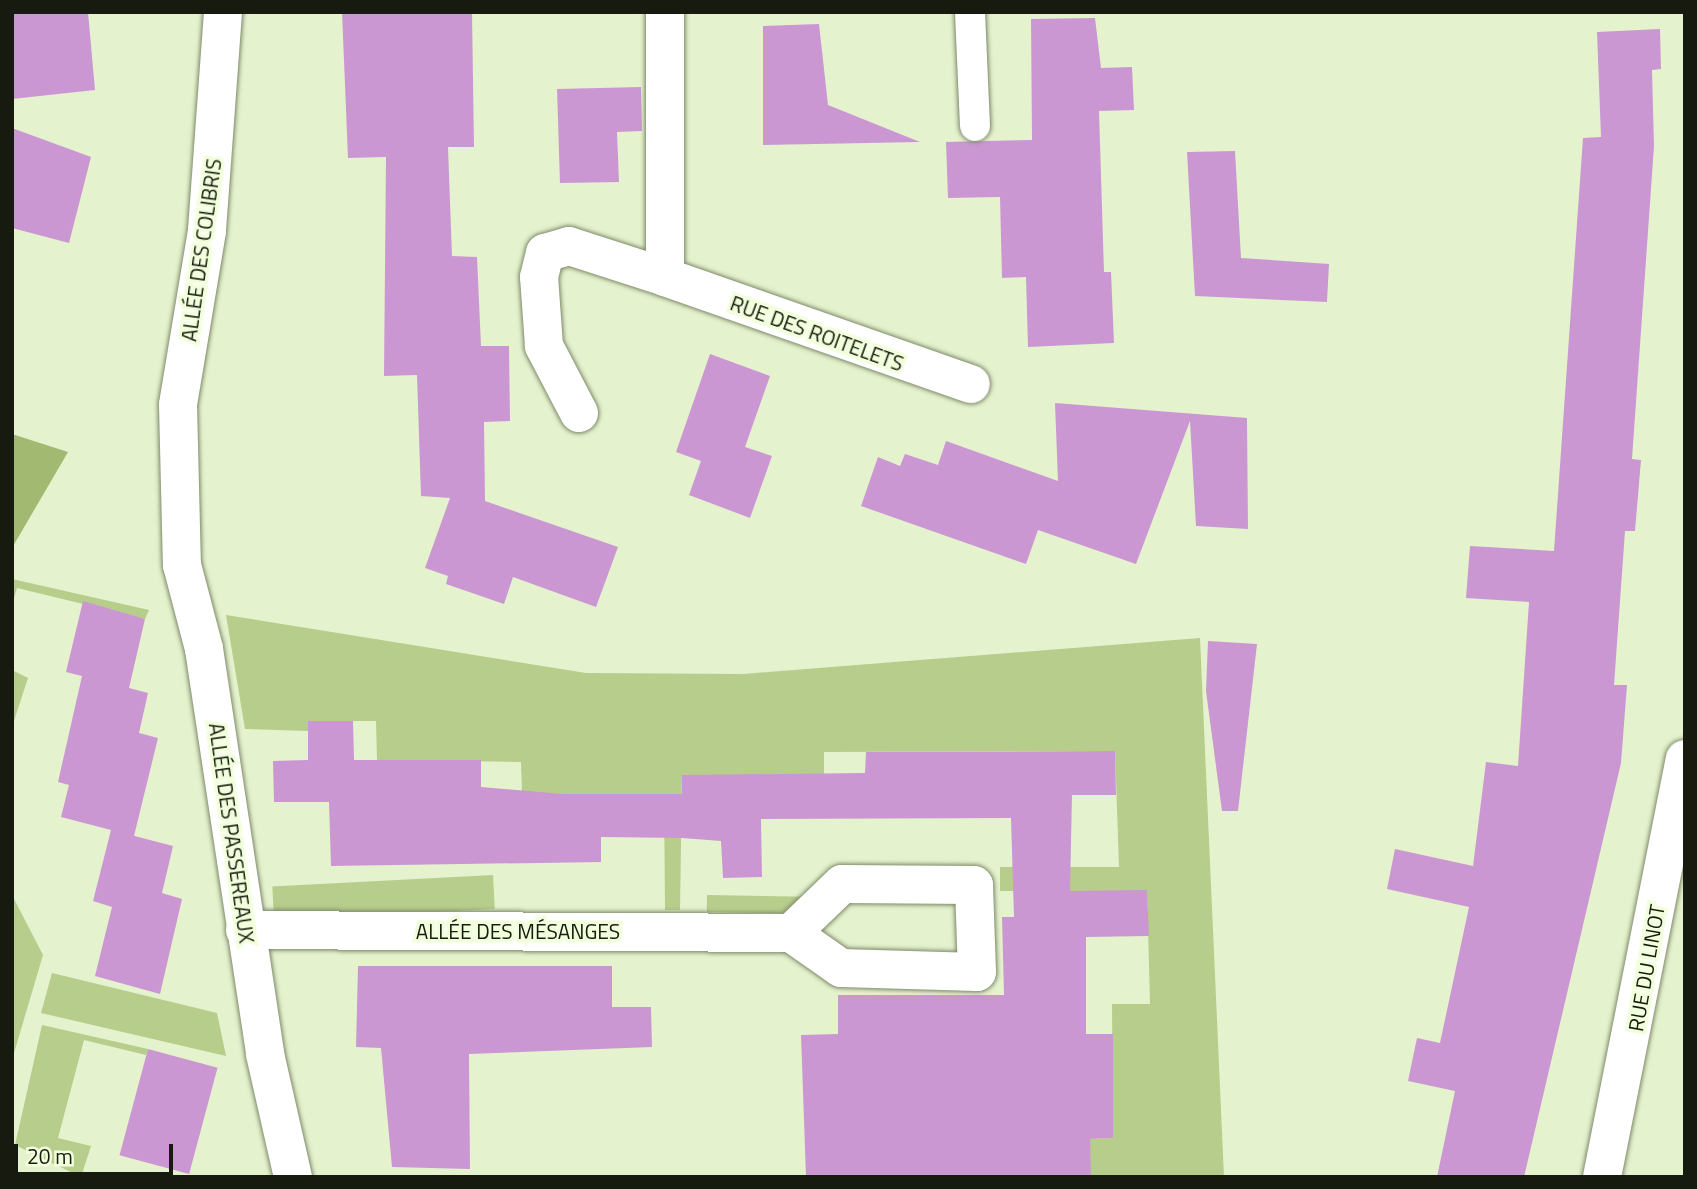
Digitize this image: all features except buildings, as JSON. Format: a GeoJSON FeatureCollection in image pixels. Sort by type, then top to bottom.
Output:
{"type":"FeatureCollection","features":[{"type":"Feature","properties":{"kind":"street","name":"ALLÉE DES COLIBRIS"},"geometry":{"type":"LineString","coordinates":[[177,488],[178,405],[207,231],[223,12]]}},
{"type":"Feature","properties":{"kind":"street"},"geometry":{"type":"LineString","coordinates":[[665,277],[666,12]]}},
{"type":"Feature","properties":{"kind":"street","name":"RUE DES ROITELETS"},"geometry":{"type":"LineString","coordinates":[[579,413],[544,346],[538,277],[545,253],[569,246],[971,384]]}},
{"type":"Feature","properties":{"kind":"street","name":"ALLÉE DES PASSEREAUX"},"geometry":{"type":"LineString","coordinates":[[177,488],[182,565],[206,663],[245,930],[293,1177]]}},
{"type":"Feature","properties":{"kind":"street","name":"RUE DU LINOT"},"geometry":{"type":"LineString","coordinates":[[1602,1177],[1685,759]]}},
{"type":"Feature","properties":{"kind":"street"},"geometry":{"type":"LineString","coordinates":[[842,884],[974,885],[977,972],[841,968],[791,933],[842,884]]}},
{"type":"Feature","properties":{"kind":"street","name":"ALLÉE DES MÉSANGES"},"geometry":{"type":"LineString","coordinates":[[245,930],[791,933]]}},
{"type":"Feature","properties":{"kind":"lane"},"geometry":{"type":"LineString","coordinates":[[970,12],[975,125]]}},
{"type":"Feature","properties":{"kind":"green space"},"geometry":{"type":"Polygon","coordinates":[[[12,434],[68,452],[12,548],[12,434]]]}},
{"type":"Feature","properties":{"kind":"green space"},"geometry":{"type":"Polygon","coordinates":[[[12,579],[149,610],[145,619],[17,588],[12,605],[12,579]]]}},
{"type":"Feature","properties":{"kind":"green space"},"geometry":{"type":"Polygon","coordinates":[[[226,615],[586,673],[743,674],[1200,638],[1224,1177],[1090,1177],[1090,1139],[1113,1138],[1112,1004],[1150,1004],[1147,891],[1000,891],[1000,867],[1119,867],[1115,751],[824,752],[824,774],[682,776],[680,910],[665,910],[664,794],[522,794],[521,762],[377,760],[376,721],[309,721],[308,731],[245,729],[226,615]]]}},
{"type":"Feature","properties":{"kind":"green space"},"geometry":{"type":"Polygon","coordinates":[[[12,670],[28,678],[12,727],[12,670]]]}},
{"type":"Feature","properties":{"kind":"green space"},"geometry":{"type":"Polygon","coordinates":[[[493,875],[495,909],[274,921],[272,887],[493,875]]]}},
{"type":"Feature","properties":{"kind":"green space"},"geometry":{"type":"Polygon","coordinates":[[[12,895],[43,955],[12,1060],[13,920],[12,895]]]}},
{"type":"Feature","properties":{"kind":"green space"},"geometry":{"type":"Polygon","coordinates":[[[707,895],[810,897],[810,914],[707,912],[707,895]]]}},
{"type":"Feature","properties":{"kind":"green space"},"geometry":{"type":"Polygon","coordinates":[[[52,973],[217,1013],[226,1056],[41,1013],[52,973]]]}},
{"type":"Feature","properties":{"kind":"green space"},"geometry":{"type":"Polygon","coordinates":[[[42,1025],[148,1049],[146,1055],[84,1040],[58,1138],[91,1146],[81,1177],[15,1145],[42,1025]]]}}]}
